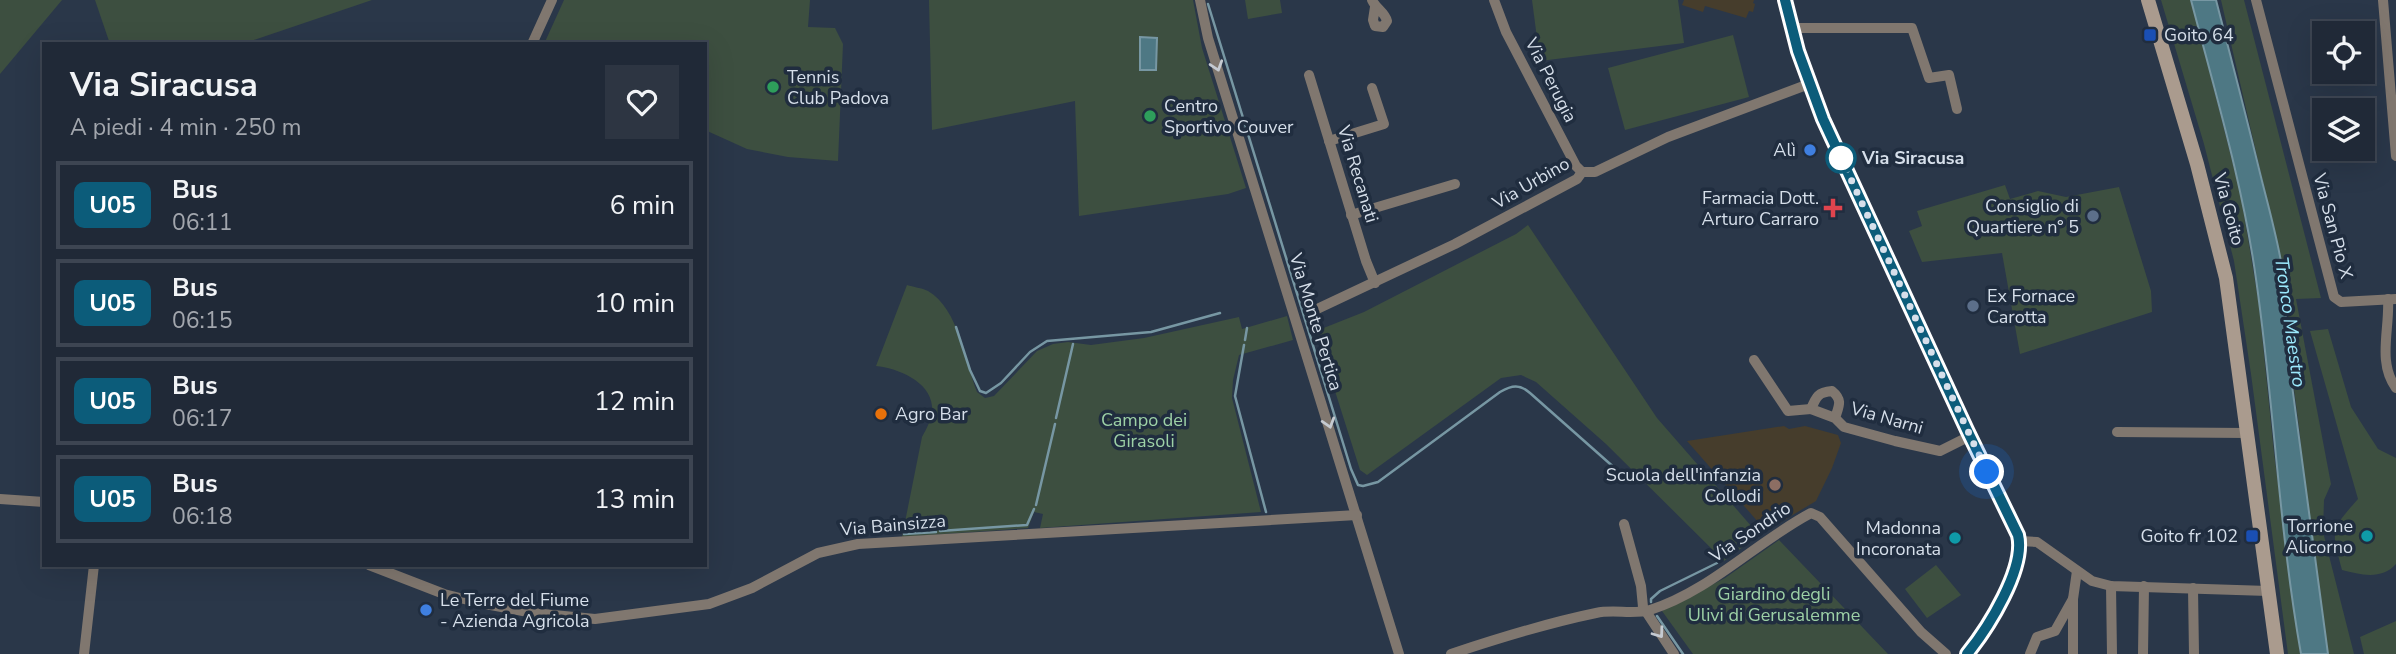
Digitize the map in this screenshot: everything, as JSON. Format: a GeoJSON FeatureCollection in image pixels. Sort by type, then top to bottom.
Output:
{"type":"FeatureCollection","features":[{"type":"Feature","properties":{"kind":"main road","name":"Via Goito"},"geometry":{"type":"LineString","coordinates":[[2148,0],[2221,255],[2230,302],[2277,654]]}},
{"type":"Feature","properties":{"kind":"street"},"geometry":{"type":"LineString","coordinates":[[534,42],[552,0]]}},
{"type":"Feature","properties":{"kind":"street","name":"Via Monte Pertica"},"geometry":{"type":"LineString","coordinates":[[1200,0],[1208,38],[1399,654]]}},
{"type":"Feature","properties":{"kind":"street","name":"Via Perugia"},"geometry":{"type":"LineString","coordinates":[[1494,0],[1498,15],[1523,65],[1576,166],[1582,172]]}},
{"type":"Feature","properties":{"kind":"street"},"geometry":{"type":"LineString","coordinates":[[1785,0],[1809,84],[2019,538],[2018,561],[2010,583],[1967,654]]}},
{"type":"Feature","properties":{"kind":"street","name":"Via San Pio X"},"geometry":{"type":"LineString","coordinates":[[2256,0],[2334,297],[2341,302],[2392,299]]}},
{"type":"Feature","properties":{"kind":"street"},"geometry":{"type":"LineString","coordinates":[[2384,0],[2396,156]]}},
{"type":"Feature","properties":{"kind":"street"},"geometry":{"type":"LineString","coordinates":[[1791,28],[1912,28],[1930,78],[1949,75],[1958,109]]}},
{"type":"Feature","properties":{"kind":"street","name":"Via Recanati"},"geometry":{"type":"LineString","coordinates":[[1309,75],[1351,215],[1375,283]]}},
{"type":"Feature","properties":{"kind":"street","name":"Via Urbino"},"geometry":{"type":"LineString","coordinates":[[1315,310],[1507,217],[1577,179],[1582,172],[1595,173],[1668,137],[1809,84]]}},
{"type":"Feature","properties":{"kind":"street"},"geometry":{"type":"LineString","coordinates":[[1329,141],[1390,123],[1372,88]]}},
{"type":"Feature","properties":{"kind":"street"},"geometry":{"type":"LineString","coordinates":[[1351,215],[1455,184]]}},
{"type":"Feature","properties":{"kind":"street"},"geometry":{"type":"LineString","coordinates":[[2392,299],[2385,350],[2389,373],[2396,388]]}},
{"type":"Feature","properties":{"kind":"street","name":"Via Narni"},"geometry":{"type":"LineString","coordinates":[[1754,360],[1788,411],[1796,408],[1811,409],[1835,418],[1844,427],[1895,442],[1940,451],[1970,436]]}},
{"type":"Feature","properties":{"kind":"street","name":"Via Narni"},"geometry":{"type":"LineString","coordinates":[[1811,409],[1816,396],[1832,391],[1838,396],[1840,403],[1835,418]]}},
{"type":"Feature","properties":{"kind":"street"},"geometry":{"type":"LineString","coordinates":[[2117,432],[2247,433]]}},
{"type":"Feature","properties":{"kind":"street"},"geometry":{"type":"LineString","coordinates":[[0,499],[42,502]]}},
{"type":"Feature","properties":{"kind":"street","name":"Via Sondrio"},"geometry":{"type":"LineString","coordinates":[[1645,611],[1703,585],[1783,529],[1815,513],[1922,632],[1947,654]]}},
{"type":"Feature","properties":{"kind":"street","name":"Via Bainsizza"},"geometry":{"type":"LineString","coordinates":[[374,567],[444,593],[480,603],[533,613],[595,618],[709,604],[752,588],[818,552],[858,544],[1357,515]]}},
{"type":"Feature","properties":{"kind":"street"},"geometry":{"type":"LineString","coordinates":[[1624,524],[1645,611],[1675,654]]}},
{"type":"Feature","properties":{"kind":"street"},"geometry":{"type":"LineString","coordinates":[[2019,538],[2046,547],[2092,582],[2111,586],[2268,591]]}},
{"type":"Feature","properties":{"kind":"street"},"geometry":{"type":"LineString","coordinates":[[84,654],[94,567]]}},
{"type":"Feature","properties":{"kind":"street"},"geometry":{"type":"LineString","coordinates":[[2073,654],[2073,599],[2077,571]]}},
{"type":"Feature","properties":{"kind":"street"},"geometry":{"type":"LineString","coordinates":[[2111,586],[2112,654]]}},
{"type":"Feature","properties":{"kind":"street"},"geometry":{"type":"LineString","coordinates":[[2143,654],[2144,586]]}},
{"type":"Feature","properties":{"kind":"street"},"geometry":{"type":"LineString","coordinates":[[2193,588],[2194,654]]}},
{"type":"Feature","properties":{"kind":"street"},"geometry":{"type":"LineString","coordinates":[[2030,654],[2037,637],[2055,631],[2073,599]]}},
{"type":"Feature","properties":{"kind":"street"},"geometry":{"type":"LineString","coordinates":[[1451,654],[1495,639],[1597,613],[1645,611]]}},
{"type":"Feature","properties":{"kind":"shaded area"},"geometry":{"type":"Polygon","coordinates":[[[1684,0],[1754,0],[1755,4],[1753,12],[1749,11],[1746,18],[1705,6],[1703,12],[1682,5],[1684,0]]]}},
{"type":"Feature","properties":{"kind":"shaded area"},"geometry":{"type":"Polygon","coordinates":[[[2191,0],[2216,0],[2279,252],[2285,293],[2285,333],[2328,654],[2301,654],[2287,561],[2262,326],[2250,244],[2228,139],[2191,0]]]}},
{"type":"Feature","properties":{"kind":"shaded area"},"geometry":{"type":"Polygon","coordinates":[[[1140,37],[1157,38],[1156,70],[1140,70],[1140,37]]]}},
{"type":"Feature","properties":{"kind":"shaded area","name":"Scuola dell'infanzia Collodi"},"geometry":{"type":"Polygon","coordinates":[[[1784,426],[1789,429],[1805,426],[1838,435],[1841,443],[1816,501],[1766,531],[1687,441],[1784,426]]]}},
{"type":"Feature","properties":{"kind":"green space"},"geometry":{"type":"Polygon","coordinates":[[[0,0],[62,0],[0,74],[0,0]]]}},
{"type":"Feature","properties":{"kind":"green space"},"geometry":{"type":"Polygon","coordinates":[[[95,0],[372,0],[248,42],[109,42],[95,0]]]}},
{"type":"Feature","properties":{"kind":"green space","name":"Tennis Club Padova"},"geometry":{"type":"Polygon","coordinates":[[[564,0],[810,0],[808,27],[835,28],[843,44],[838,161],[788,157],[747,149],[707,131],[707,42],[545,42],[564,0]]]}},
{"type":"Feature","properties":{"kind":"green space","name":"Centro Sportivo Couver"},"geometry":{"type":"Polygon","coordinates":[[[929,0],[1193,0],[1202,48],[1246,188],[1228,194],[1079,216],[1075,101],[932,130],[929,0]]]}},
{"type":"Feature","properties":{"kind":"green space"},"geometry":{"type":"Polygon","coordinates":[[[1245,0],[1280,0],[1282,13],[1248,19],[1245,0]]]}},
{"type":"Feature","properties":{"kind":"green space"},"geometry":{"type":"Polygon","coordinates":[[[1532,0],[1678,0],[1684,43],[1540,61],[1532,0]]]}},
{"type":"Feature","properties":{"kind":"green space"},"geometry":{"type":"Polygon","coordinates":[[[2161,0],[2196,0],[2206,57],[2241,196],[2259,305],[2274,453],[2300,654],[2288,654],[2234,261],[2204,144],[2161,0]]]}},
{"type":"Feature","properties":{"kind":"green space"},"geometry":{"type":"Polygon","coordinates":[[[2221,0],[2244,0],[2321,298],[2296,299],[2331,484],[2324,500],[2323,532],[2354,654],[2327,654],[2308,557],[2300,435],[2288,312],[2279,252],[2221,0]]]}},
{"type":"Feature","properties":{"kind":"green space"},"geometry":{"type":"Polygon","coordinates":[[[1733,35],[1749,97],[1625,130],[1608,68],[1733,35]]]}},
{"type":"Feature","properties":{"kind":"green space"},"geometry":{"type":"Polygon","coordinates":[[[2005,185],[2010,199],[2038,191],[2066,197],[2119,187],[2151,291],[2152,312],[2020,354],[2002,253],[1922,262],[1909,231],[1922,226],[1917,211],[2005,185]]]}},
{"type":"Feature","properties":{"kind":"green space"},"geometry":{"type":"Polygon","coordinates":[[[1528,225],[1657,418],[1759,535],[1724,561],[1606,444],[1536,382],[1521,375],[1501,378],[1367,475],[1360,470],[1316,331],[1364,312],[1516,234],[1528,225]]]}},
{"type":"Feature","properties":{"kind":"green space","name":"Campo dei Girasoli"},"geometry":{"type":"Polygon","coordinates":[[[907,285],[928,291],[939,299],[947,310],[960,337],[977,392],[985,398],[994,396],[1037,351],[1053,344],[1068,342],[1091,345],[1144,338],[1239,317],[1242,329],[1287,316],[1293,340],[1239,355],[1233,380],[1232,398],[1261,512],[1040,528],[1043,514],[1034,512],[1028,528],[902,537],[922,437],[931,418],[932,406],[925,389],[911,377],[876,366],[907,285]]]}},
{"type":"Feature","properties":{"kind":"green space"},"geometry":{"type":"Polygon","coordinates":[[[2328,329],[2351,407],[2378,449],[2396,458],[2396,564],[2378,574],[2364,575],[2342,570],[2336,546],[2335,531],[2338,524],[2358,499],[2310,331],[2328,329]]]}},
{"type":"Feature","properties":{"kind":"green space","name":"Giardino degli Ulivi di Gerusalemme"},"geometry":{"type":"Polygon","coordinates":[[[1779,540],[1888,654],[1693,654],[1662,611],[1725,578],[1779,540]]]}},
{"type":"Feature","properties":{"kind":"green space"},"geometry":{"type":"Polygon","coordinates":[[[1936,565],[1961,595],[1927,618],[1905,589],[1936,565]]]}},
{"type":"Feature","properties":{"kind":"green space"},"geometry":{"type":"Polygon","coordinates":[[[2396,621],[2396,654],[2364,654],[2360,637],[2396,621]]]}},
{"type":"Feature","properties":{"kind":"waterway"},"geometry":{"type":"LineString","coordinates":[[1208,4],[1358,485],[1378,482],[1500,392],[1516,386],[1530,393],[1626,478]]}},
{"type":"Feature","properties":{"kind":"waterway"},"geometry":{"type":"LineString","coordinates":[[956,327],[970,370],[980,391],[986,393],[1001,383],[1030,352],[1047,341],[1151,332],[1220,313]]}},
{"type":"Feature","properties":{"kind":"waterway"},"geometry":{"type":"LineString","coordinates":[[1245,340],[1247,328]]}},
{"type":"Feature","properties":{"kind":"waterway"},"geometry":{"type":"LineString","coordinates":[[1056,418],[1073,344]]}},
{"type":"Feature","properties":{"kind":"waterway"},"geometry":{"type":"LineString","coordinates":[[1244,345],[1235,396],[1266,512]]}},
{"type":"Feature","properties":{"kind":"waterway"},"geometry":{"type":"LineString","coordinates":[[1036,505],[1055,424]]}},
{"type":"Feature","properties":{"kind":"waterway"},"geometry":{"type":"LineString","coordinates":[[940,531],[1027,525],[1034,509]]}},
{"type":"Feature","properties":{"kind":"waterway"},"geometry":{"type":"LineString","coordinates":[[904,534],[936,532]]}},
{"type":"Feature","properties":{"kind":"waterway"},"geometry":{"type":"LineString","coordinates":[[1651,602],[1660,591],[1717,563],[1719,558]]}},
{"type":"Feature","properties":{"kind":"waterway"},"geometry":{"type":"LineString","coordinates":[[1657,616],[1683,654]]}},
{"type":"Feature","properties":{"kind":"bus line","name":"U05"},"geometry":{"type":"LineString","coordinates":[[1785,0],[1798,51],[1823,119],[2020,541],[2020,551],[2010,583],[1967,654]]}},
{"type":"Feature","properties":{"kind":"place","name":"Goito 64"},"geometry":{"type":"Point","coordinates":[2150,35]}},
{"type":"Feature","properties":{"kind":"place","name":"Tennis Club Padova"},"geometry":{"type":"Point","coordinates":[773,87]}},
{"type":"Feature","properties":{"kind":"place","name":"Centro Sportivo Couver"},"geometry":{"type":"Point","coordinates":[1150,116]}},
{"type":"Feature","properties":{"kind":"place","name":"Alì"},"geometry":{"type":"Point","coordinates":[1810,150]}},
{"type":"Feature","properties":{"kind":"place","name":"Via Siracusa"},"geometry":{"type":"Point","coordinates":[1841,158]}},
{"type":"Feature","properties":{"kind":"place","name":"Farmacia Dott. Arturo Carraro"},"geometry":{"type":"Point","coordinates":[1833,208]}},
{"type":"Feature","properties":{"kind":"place","name":"Consiglio di Quartiere n° 5"},"geometry":{"type":"Point","coordinates":[2093,216]}},
{"type":"Feature","properties":{"kind":"place","name":"Ex Fornace Carotta"},"geometry":{"type":"Point","coordinates":[1973,306]}},
{"type":"Feature","properties":{"kind":"place","name":"Agro Bar"},"geometry":{"type":"Point","coordinates":[881,414]}},
{"type":"Feature","properties":{"kind":"place","name":"Scuola dell'infanzia Collodi"},"geometry":{"type":"Point","coordinates":[1775,485]}},
{"type":"Feature","properties":{"kind":"place","name":"Goito fr 102"},"geometry":{"type":"Point","coordinates":[2252,536]}},
{"type":"Feature","properties":{"kind":"place","name":"Torrione Alicorno"},"geometry":{"type":"Point","coordinates":[2367,536]}},
{"type":"Feature","properties":{"kind":"place","name":"Madonna Incoronata"},"geometry":{"type":"Point","coordinates":[1955,538]}},
{"type":"Feature","properties":{"kind":"place","name":"Le Terre del Fiume - Azienda Agricola"},"geometry":{"type":"Point","coordinates":[426,610]}},
{"type":"Feature","properties":{"kind":"route"},"geometry":{"type":"LineString","coordinates":[[1841,158],[1987,472]]}},
{"type":"Feature","properties":{"kind":"water label","name":"Tronco Maestro"},"geometry":{"type":"Point","coordinates":[2291,322]}}]}
